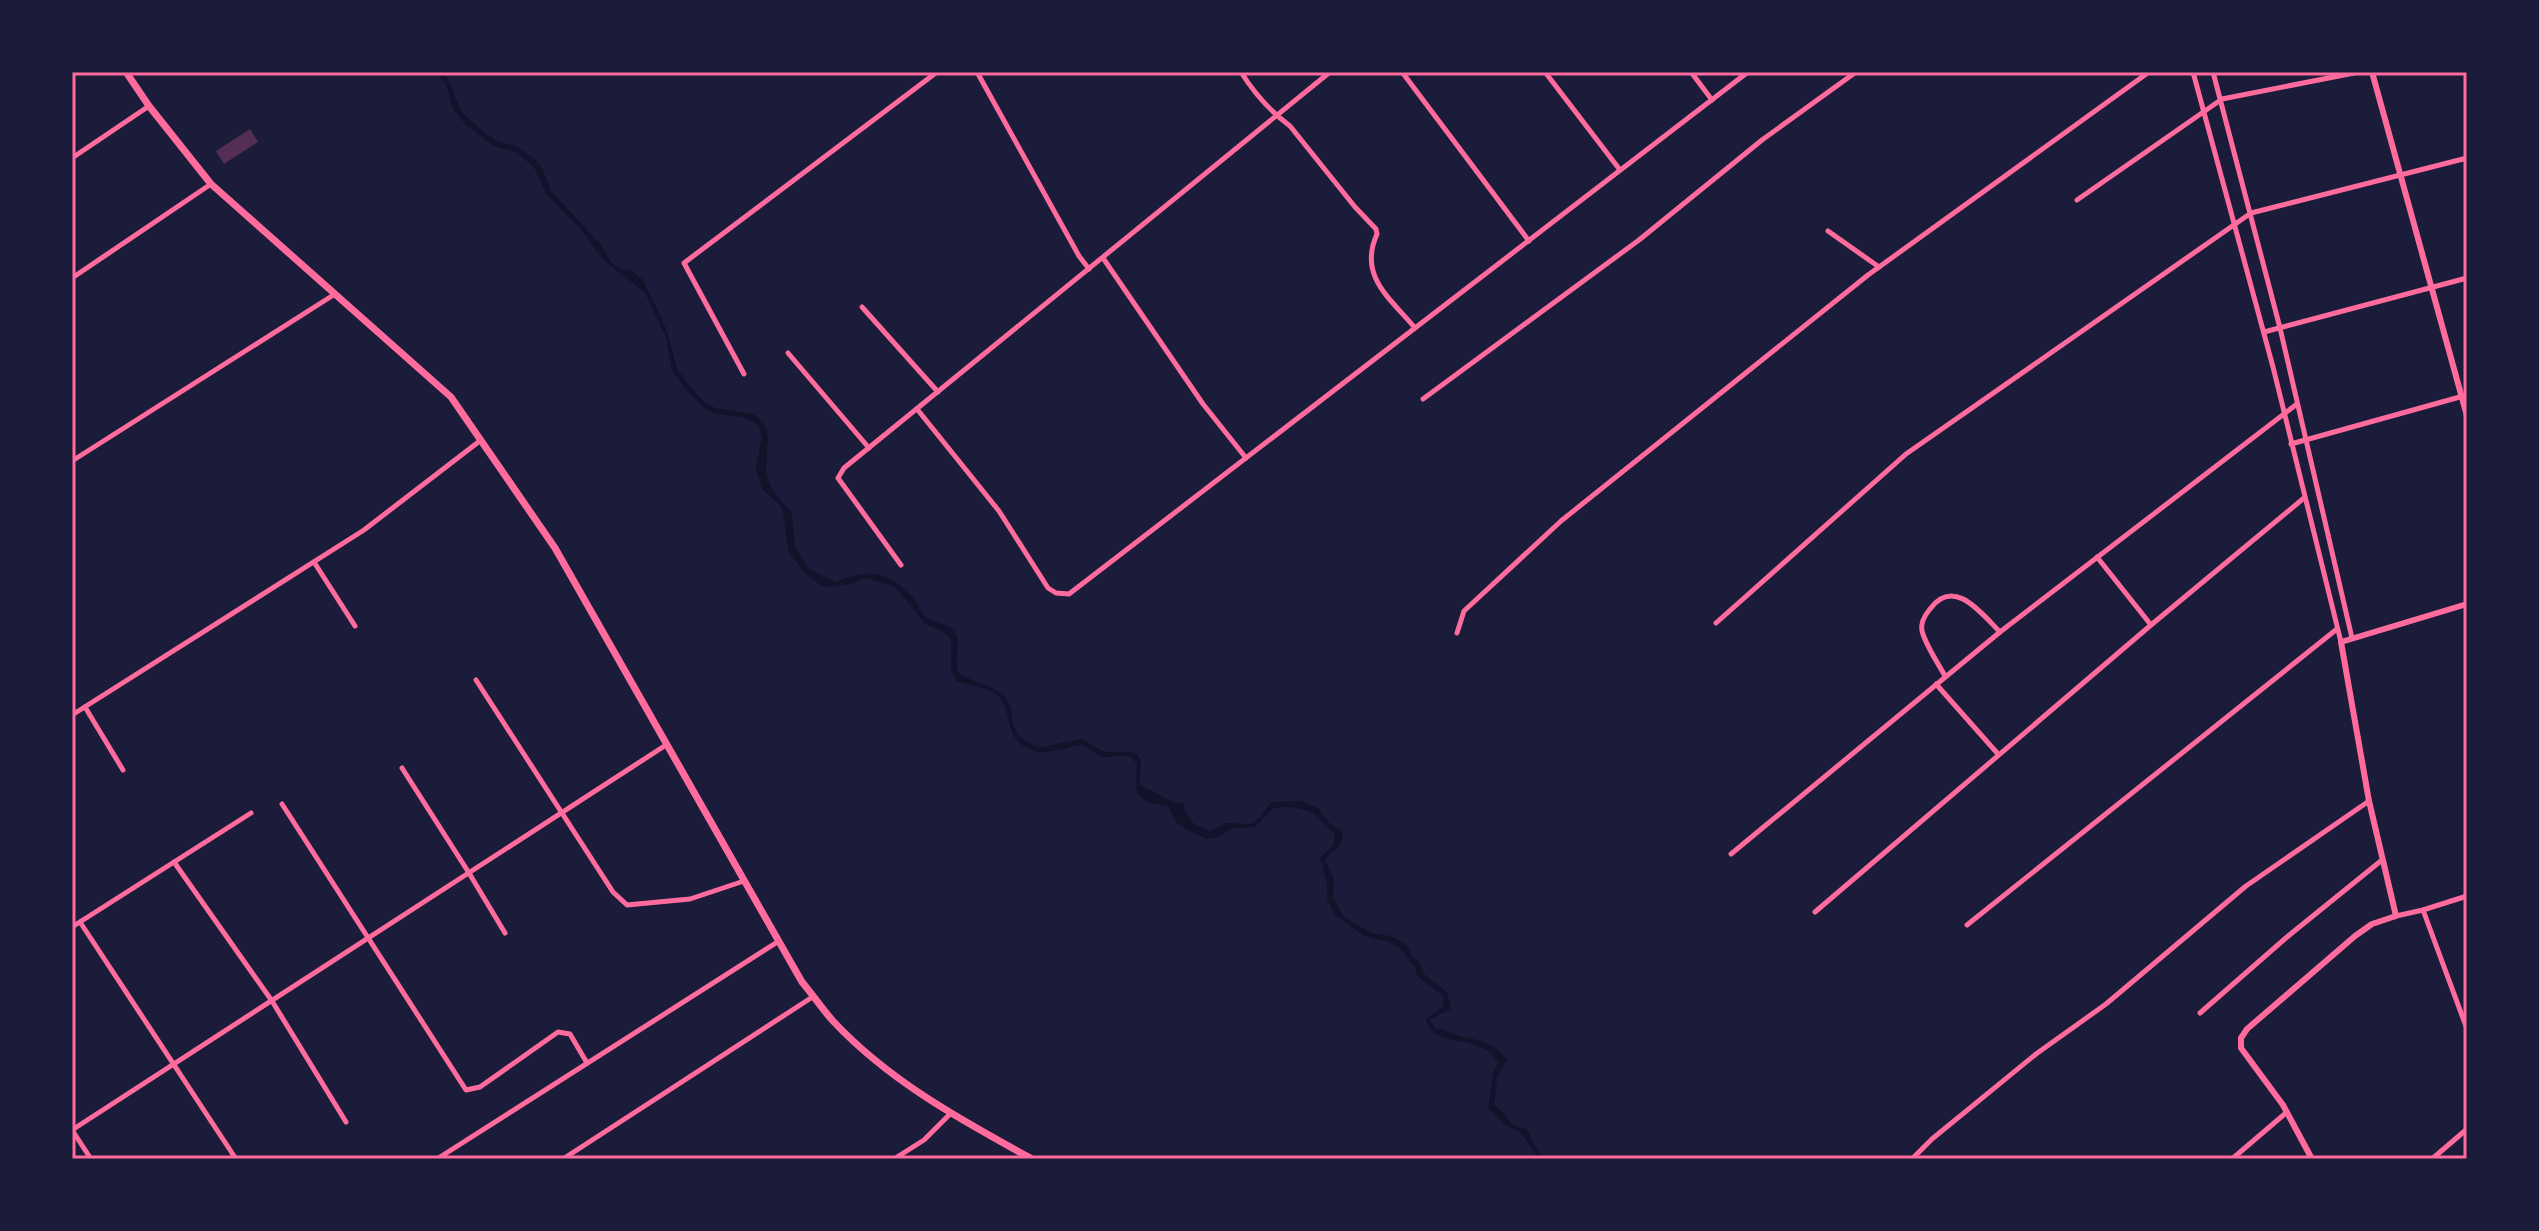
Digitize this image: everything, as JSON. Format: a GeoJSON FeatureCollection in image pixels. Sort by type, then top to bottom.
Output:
{"type":"FeatureCollection","features":[{"type":"Feature","properties":{"kind":"main road"},"geometry":{"type":"LineString","coordinates":[[126,72],[211,184],[442,388],[482,439],[555,548],[802,982],[833,1021],[896,1077],[950,1114],[1032,1159]]}},
{"type":"Feature","properties":{"kind":"street"},"geometry":{"type":"LineString","coordinates":[[744,374],[684,263],[937,72]]}},
{"type":"Feature","properties":{"kind":"street"},"geometry":{"type":"LineString","coordinates":[[977,72],[1079,256],[1090,269]]}},
{"type":"Feature","properties":{"kind":"street"},"geometry":{"type":"LineString","coordinates":[[1241,72],[1251,88],[1290,126],[1376,229],[1371,249],[1371,271],[1378,284],[1415,328]]}},
{"type":"Feature","properties":{"kind":"street"},"geometry":{"type":"LineString","coordinates":[[901,565],[838,478],[844,468],[1330,72]]}},
{"type":"Feature","properties":{"kind":"street"},"geometry":{"type":"LineString","coordinates":[[1402,72],[1529,241]]}},
{"type":"Feature","properties":{"kind":"street"},"geometry":{"type":"LineString","coordinates":[[1545,72],[1620,170]]}},
{"type":"Feature","properties":{"kind":"street"},"geometry":{"type":"LineString","coordinates":[[1691,72],[1712,100]]}},
{"type":"Feature","properties":{"kind":"street"},"geometry":{"type":"LineString","coordinates":[[917,409],[999,511],[1048,588],[1056,593],[1069,594],[1748,72]]}},
{"type":"Feature","properties":{"kind":"street"},"geometry":{"type":"LineString","coordinates":[[1423,399],[1639,240],[1762,140],[1856,72]]}},
{"type":"Feature","properties":{"kind":"street"},"geometry":{"type":"LineString","coordinates":[[1457,633],[1464,611],[1561,521],[1879,267],[2149,72]]}},
{"type":"Feature","properties":{"kind":"street"},"geometry":{"type":"LineString","coordinates":[[2193,72],[2264,332],[2341,642],[2369,801],[2396,916]]}},
{"type":"Feature","properties":{"kind":"street"},"geometry":{"type":"LineString","coordinates":[[2213,72],[2280,328],[2352,638]]}},
{"type":"Feature","properties":{"kind":"street"},"geometry":{"type":"LineString","coordinates":[[2077,200],[2222,99],[2359,72]]}},
{"type":"Feature","properties":{"kind":"street"},"geometry":{"type":"LineString","coordinates":[[2372,72],[2465,396],[2467,416]]}},
{"type":"Feature","properties":{"kind":"street"},"geometry":{"type":"LineString","coordinates":[[72,158],[149,106]]}},
{"type":"Feature","properties":{"kind":"street"},"geometry":{"type":"LineString","coordinates":[[1716,623],[1906,454],[2251,213],[2467,158]]}},
{"type":"Feature","properties":{"kind":"street"},"geometry":{"type":"LineString","coordinates":[[72,278],[211,184]]}},
{"type":"Feature","properties":{"kind":"street"},"geometry":{"type":"LineString","coordinates":[[1828,231],[1879,267]]}},
{"type":"Feature","properties":{"kind":"street"},"geometry":{"type":"LineString","coordinates":[[1103,258],[1203,404],[1246,458]]}},
{"type":"Feature","properties":{"kind":"street"},"geometry":{"type":"LineString","coordinates":[[2264,332],[2467,278]]}},
{"type":"Feature","properties":{"kind":"street"},"geometry":{"type":"LineString","coordinates":[[72,461],[335,294]]}},
{"type":"Feature","properties":{"kind":"street"},"geometry":{"type":"LineString","coordinates":[[862,307],[938,392]]}},
{"type":"Feature","properties":{"kind":"street"},"geometry":{"type":"LineString","coordinates":[[788,353],[869,448]]}},
{"type":"Feature","properties":{"kind":"street"},"geometry":{"type":"LineString","coordinates":[[2291,444],[2465,396]]}},
{"type":"Feature","properties":{"kind":"street"},"geometry":{"type":"LineString","coordinates":[[1731,854],[2000,632],[2297,404]]}},
{"type":"Feature","properties":{"kind":"street"},"geometry":{"type":"LineString","coordinates":[[72,715],[364,530],[482,439]]}},
{"type":"Feature","properties":{"kind":"street"},"geometry":{"type":"LineString","coordinates":[[1815,912],[2304,498]]}},
{"type":"Feature","properties":{"kind":"street"},"geometry":{"type":"LineString","coordinates":[[2097,557],[2151,625]]}},
{"type":"Feature","properties":{"kind":"street"},"geometry":{"type":"LineString","coordinates":[[314,562],[355,626]]}},
{"type":"Feature","properties":{"kind":"street"},"geometry":{"type":"LineString","coordinates":[[1945,676],[1922,630],[1923,619],[1933,604],[1941,598],[1953,596],[1968,599],[2000,632]]}},
{"type":"Feature","properties":{"kind":"street"},"geometry":{"type":"LineString","coordinates":[[2341,642],[2467,604]]}},
{"type":"Feature","properties":{"kind":"street"},"geometry":{"type":"LineString","coordinates":[[1967,925],[2337,629]]}},
{"type":"Feature","properties":{"kind":"street"},"geometry":{"type":"LineString","coordinates":[[476,680],[613,892],[627,905],[690,899],[744,881]]}},
{"type":"Feature","properties":{"kind":"street"},"geometry":{"type":"LineString","coordinates":[[1936,684],[1998,754]]}},
{"type":"Feature","properties":{"kind":"street"},"geometry":{"type":"LineString","coordinates":[[85,707],[123,770]]}},
{"type":"Feature","properties":{"kind":"street"},"geometry":{"type":"LineString","coordinates":[[91,1159],[72,1130],[666,745]]}},
{"type":"Feature","properties":{"kind":"street"},"geometry":{"type":"LineString","coordinates":[[402,768],[505,933]]}},
{"type":"Feature","properties":{"kind":"street"},"geometry":{"type":"LineString","coordinates":[[1912,1159],[2024,1063],[2106,1004],[2246,886],[2369,801]]}},
{"type":"Feature","properties":{"kind":"street"},"geometry":{"type":"LineString","coordinates":[[282,804],[466,1090],[480,1087],[558,1032],[570,1034],[587,1063]]}},
{"type":"Feature","properties":{"kind":"street"},"geometry":{"type":"LineString","coordinates":[[72,927],[251,813]]}},
{"type":"Feature","properties":{"kind":"street"},"geometry":{"type":"LineString","coordinates":[[2200,1013],[2382,860]]}},
{"type":"Feature","properties":{"kind":"street"},"geometry":{"type":"LineString","coordinates":[[174,862],[272,1001],[346,1122]]}},
{"type":"Feature","properties":{"kind":"street"},"geometry":{"type":"LineString","coordinates":[[2312,1159],[2287,1112],[2241,1048],[2241,1038],[2247,1029],[2372,924],[2467,896]]}},
{"type":"Feature","properties":{"kind":"street"},"geometry":{"type":"LineString","coordinates":[[2423,910],[2467,1029]]}},
{"type":"Feature","properties":{"kind":"street"},"geometry":{"type":"LineString","coordinates":[[80,922],[236,1159]]}},
{"type":"Feature","properties":{"kind":"street"},"geometry":{"type":"LineString","coordinates":[[437,1159],[779,941]]}},
{"type":"Feature","properties":{"kind":"street"},"geometry":{"type":"LineString","coordinates":[[563,1159],[814,996]]}},
{"type":"Feature","properties":{"kind":"street"},"geometry":{"type":"LineString","coordinates":[[2232,1159],[2287,1112]]}},
{"type":"Feature","properties":{"kind":"street"},"geometry":{"type":"LineString","coordinates":[[894,1159],[924,1140],[950,1114]]}},
{"type":"Feature","properties":{"kind":"street"},"geometry":{"type":"LineString","coordinates":[[2432,1159],[2467,1129]]}},
{"type":"Feature","properties":{"kind":"shaded area"},"geometry":{"type":"Polygon","coordinates":[[[435,72],[442,72],[448,79],[460,109],[486,134],[518,147],[536,160],[551,191],[601,245],[611,262],[643,280],[667,331],[677,369],[704,402],[715,408],[753,414],[764,423],[768,436],[766,472],[771,488],[792,514],[795,547],[810,570],[836,582],[869,574],[887,577],[895,582],[913,598],[927,618],[955,632],[960,674],[1004,696],[1009,703],[1015,728],[1026,741],[1039,748],[1080,739],[1104,751],[1137,754],[1141,760],[1140,785],[1175,803],[1183,803],[1193,823],[1208,831],[1224,823],[1251,824],[1271,802],[1300,801],[1318,808],[1343,836],[1340,845],[1325,860],[1334,879],[1333,897],[1343,916],[1371,933],[1390,936],[1406,944],[1424,974],[1447,992],[1451,1008],[1430,1021],[1435,1028],[1487,1043],[1507,1060],[1497,1078],[1494,1105],[1512,1125],[1527,1129],[1544,1159],[1539,1159],[1520,1132],[1507,1126],[1488,1108],[1493,1074],[1498,1063],[1491,1053],[1482,1047],[1438,1035],[1430,1029],[1426,1019],[1444,1006],[1442,995],[1417,976],[1415,967],[1401,949],[1389,942],[1364,936],[1334,914],[1327,898],[1320,857],[1333,846],[1335,834],[1315,814],[1290,807],[1274,808],[1255,827],[1232,828],[1208,839],[1187,830],[1176,822],[1168,806],[1149,802],[1139,795],[1137,765],[1130,757],[1103,757],[1083,745],[1040,752],[1019,742],[1013,734],[1003,702],[988,690],[957,681],[951,671],[951,639],[925,624],[898,590],[865,578],[855,583],[822,586],[805,574],[788,550],[783,511],[762,489],[756,468],[762,437],[758,425],[744,417],[715,414],[687,391],[672,370],[666,337],[645,293],[602,259],[583,232],[547,195],[534,167],[516,152],[494,146],[466,125],[453,109],[446,84],[435,72]]]}},
{"type":"Feature","properties":{"kind":"building"},"geometry":{"type":"Polygon","coordinates":[[[250,129],[258,142],[224,164],[216,151],[250,129]]]}}]}
